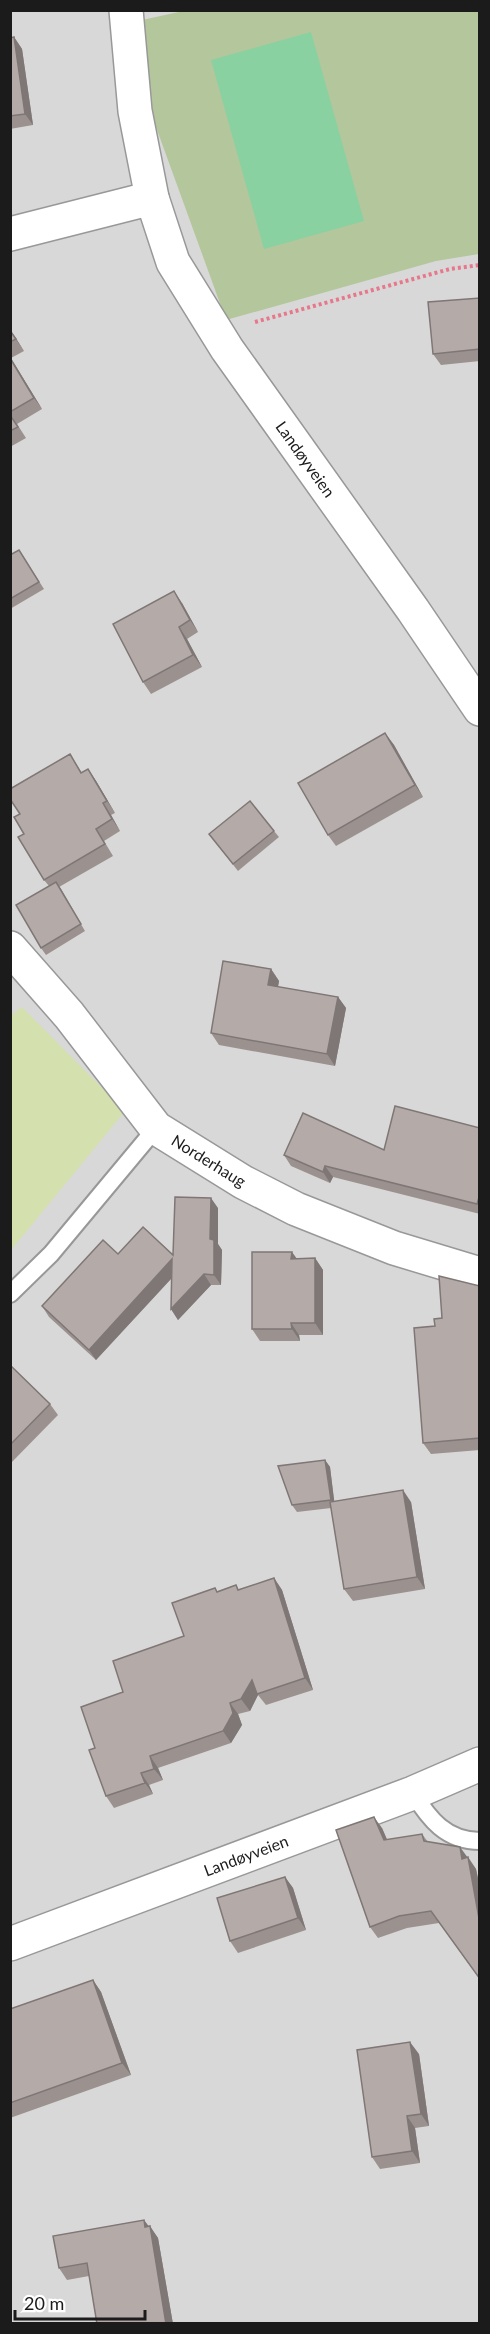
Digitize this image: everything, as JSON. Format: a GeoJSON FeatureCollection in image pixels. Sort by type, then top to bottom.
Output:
{"type":"FeatureCollection","features":[{"type":"Feature","properties":{"kind":"street","name":"Landøyveien"},"geometry":{"type":"LineString","coordinates":[[126,10],[135,111],[152,198],[173,262],[217,333],[480,709]]}},
{"type":"Feature","properties":{"kind":"street"},"geometry":{"type":"LineString","coordinates":[[10,234],[152,198]]}},
{"type":"Feature","properties":{"kind":"street","name":"Norderhaug"},"geometry":{"type":"LineString","coordinates":[[10,948],[69,1015],[156,1128],[243,1182],[296,1209],[394,1248],[480,1274]]}},
{"type":"Feature","properties":{"kind":"street","name":"Landøyveien"},"geometry":{"type":"LineString","coordinates":[[10,1944],[413,1793],[480,1764]]}},
{"type":"Feature","properties":{"kind":"lane"},"geometry":{"type":"LineString","coordinates":[[10,1294],[51,1254],[156,1128]]}},
{"type":"Feature","properties":{"kind":"lane"},"geometry":{"type":"LineString","coordinates":[[413,1793],[429,1820],[439,1828],[449,1834],[480,1841]]}},
{"type":"Feature","properties":{"kind":"path"},"geometry":{"type":"LineString","coordinates":[[217,333],[450,269],[480,265]]}},
{"type":"Feature","properties":{"kind":"shaded area"},"geometry":{"type":"Polygon","coordinates":[[[11,11],[479,11],[479,2323],[11,2323],[11,11]]]}},
{"type":"Feature","properties":{"kind":"green space"},"geometry":{"type":"Polygon","coordinates":[[[188,10],[479,11],[479,254],[436,261],[226,320],[119,25],[188,10]]]}},
{"type":"Feature","properties":{"kind":"green space"},"geometry":{"type":"Polygon","coordinates":[[[311,32],[364,221],[264,249],[211,60],[311,32]]]}},
{"type":"Feature","properties":{"kind":"green space"},"geometry":{"type":"Polygon","coordinates":[[[22,1007],[125,1111],[11,1250],[10,1016],[22,1007]]]}},
{"type":"Feature","properties":{"kind":"building"},"geometry":{"type":"Polygon","coordinates":[[[14,37],[25,114],[10,116],[10,38],[14,37]]]}},
{"type":"Feature","properties":{"kind":"building"},"geometry":{"type":"Polygon","coordinates":[[[480,298],[480,349],[433,354],[428,302],[480,298]]]}},
{"type":"Feature","properties":{"kind":"building"},"geometry":{"type":"Polygon","coordinates":[[[10,331],[16,339],[10,342],[10,331]]]}},
{"type":"Feature","properties":{"kind":"building"},"geometry":{"type":"Polygon","coordinates":[[[10,358],[34,398],[10,412],[10,358]]]}},
{"type":"Feature","properties":{"kind":"building"},"geometry":{"type":"Polygon","coordinates":[[[10,415],[18,427],[10,431],[10,415]]]}},
{"type":"Feature","properties":{"kind":"building"},"geometry":{"type":"Polygon","coordinates":[[[19,550],[39,582],[10,599],[10,555],[19,550]]]}},
{"type":"Feature","properties":{"kind":"building"},"geometry":{"type":"Polygon","coordinates":[[[174,591],[190,620],[179,627],[193,655],[143,682],[113,624],[174,591]]]}},
{"type":"Feature","properties":{"kind":"building"},"geometry":{"type":"Polygon","coordinates":[[[385,733],[415,785],[328,835],[298,783],[385,733]]]}},
{"type":"Feature","properties":{"kind":"building"},"geometry":{"type":"Polygon","coordinates":[[[70,754],[81,773],[88,769],[107,801],[103,803],[112,819],[96,829],[105,844],[44,880],[18,837],[24,834],[14,817],[20,814],[10,799],[10,789],[70,754]]]}},
{"type":"Feature","properties":{"kind":"building"},"geometry":{"type":"Polygon","coordinates":[[[250,801],[274,831],[233,864],[209,834],[250,801]]]}},
{"type":"Feature","properties":{"kind":"building"},"geometry":{"type":"Polygon","coordinates":[[[56,882],[81,924],[41,948],[16,905],[56,882]]]}},
{"type":"Feature","properties":{"kind":"building"},"geometry":{"type":"Polygon","coordinates":[[[223,961],[271,969],[268,985],[338,997],[327,1054],[211,1033],[223,961]]]}},
{"type":"Feature","properties":{"kind":"building"},"geometry":{"type":"Polygon","coordinates":[[[395,1106],[480,1128],[480,1194],[477,1204],[325,1166],[323,1172],[284,1155],[303,1113],[384,1150],[395,1106]]]}},
{"type":"Feature","properties":{"kind":"building"},"geometry":{"type":"Polygon","coordinates":[[[175,1197],[211,1198],[210,1239],[214,1240],[214,1275],[204,1274],[171,1309],[172,1259],[89,1350],[42,1306],[103,1240],[118,1254],[143,1227],[173,1255],[175,1197]]]}},
{"type":"Feature","properties":{"kind":"building"},"geometry":{"type":"Polygon","coordinates":[[[252,1252],[292,1252],[291,1259],[315,1258],[315,1323],[291,1323],[292,1329],[252,1329],[252,1252]]]}},
{"type":"Feature","properties":{"kind":"building"},"geometry":{"type":"Polygon","coordinates":[[[439,1276],[480,1286],[480,1438],[423,1443],[414,1328],[435,1326],[434,1319],[442,1318],[439,1276]]]}},
{"type":"Feature","properties":{"kind":"building"},"geometry":{"type":"Polygon","coordinates":[[[10,1365],[50,1404],[10,1445],[10,1365]]]}},
{"type":"Feature","properties":{"kind":"building"},"geometry":{"type":"Polygon","coordinates":[[[325,1460],[331,1500],[292,1505],[278,1466],[325,1460]]]}},
{"type":"Feature","properties":{"kind":"building"},"geometry":{"type":"Polygon","coordinates":[[[403,1490],[417,1577],[344,1589],[330,1502],[403,1490]]]}},
{"type":"Feature","properties":{"kind":"building"},"geometry":{"type":"Polygon","coordinates":[[[274,1578],[305,1678],[257,1694],[252,1680],[241,1699],[230,1703],[233,1713],[223,1731],[150,1756],[154,1769],[141,1773],[145,1783],[106,1796],[89,1750],[95,1748],[81,1707],[123,1692],[113,1661],[184,1636],[172,1603],[215,1588],[217,1592],[236,1585],[238,1590],[274,1578]]]}},
{"type":"Feature","properties":{"kind":"building"},"geometry":{"type":"Polygon","coordinates":[[[374,1817],[384,1840],[422,1834],[424,1841],[460,1847],[462,1859],[468,1857],[480,1924],[480,1979],[431,1911],[399,1916],[370,1927],[336,1830],[374,1817]]]}},
{"type":"Feature","properties":{"kind":"building"},"geometry":{"type":"Polygon","coordinates":[[[285,1877],[298,1918],[230,1941],[217,1898],[285,1877]]]}},
{"type":"Feature","properties":{"kind":"building"},"geometry":{"type":"Polygon","coordinates":[[[93,1980],[122,2063],[10,2103],[10,2009],[93,1980]]]}},
{"type":"Feature","properties":{"kind":"building"},"geometry":{"type":"Polygon","coordinates":[[[410,2042],[421,2114],[407,2116],[412,2151],[372,2157],[357,2050],[410,2042]]]}},
{"type":"Feature","properties":{"kind":"building"},"geometry":{"type":"Polygon","coordinates":[[[144,2220],[145,2227],[150,2226],[166,2324],[97,2324],[87,2263],[59,2268],[53,2236],[144,2220]]]}}]}
